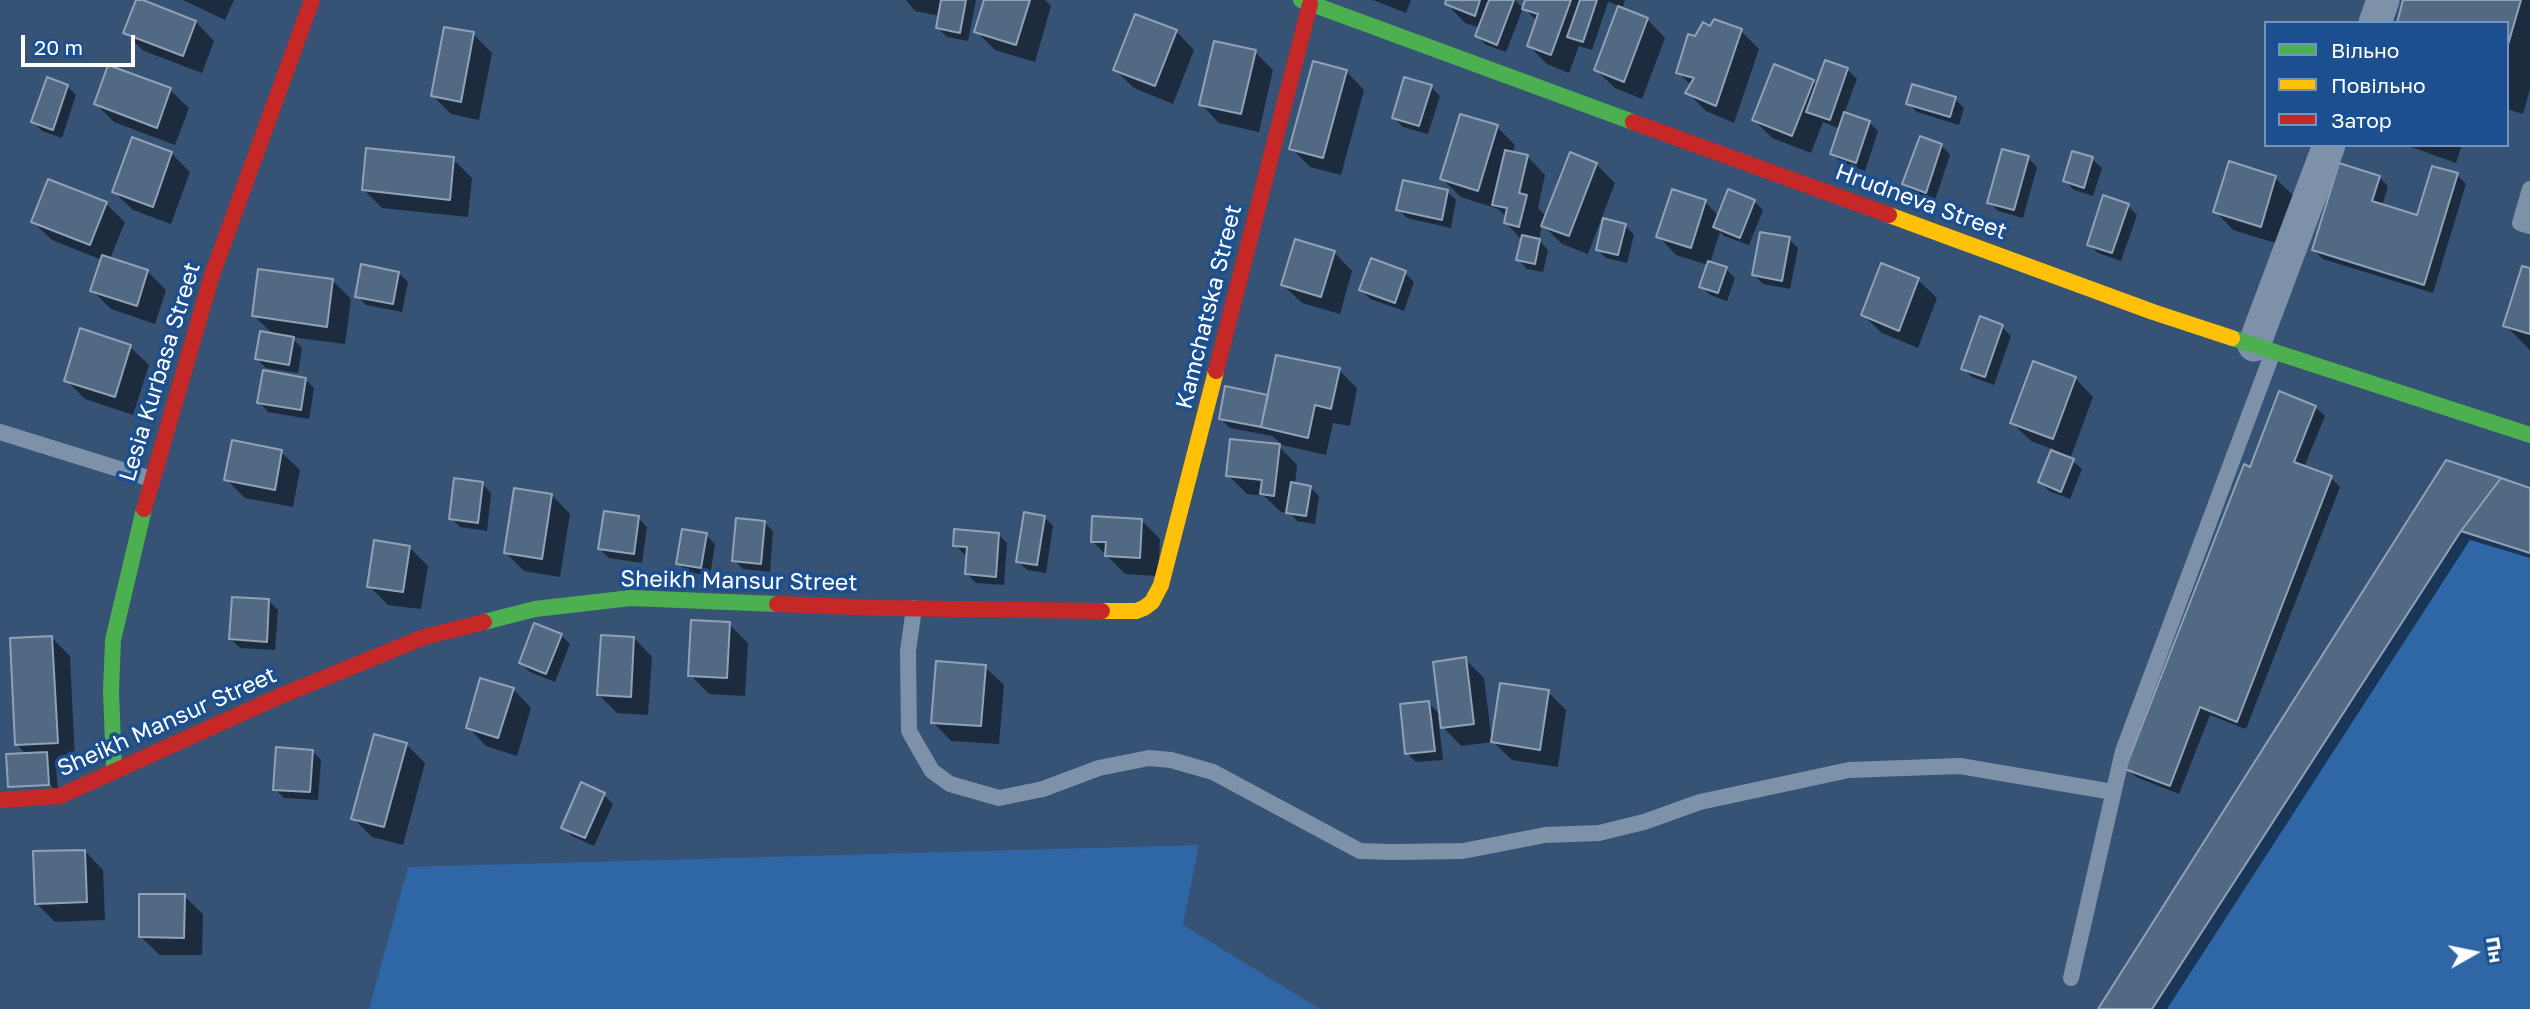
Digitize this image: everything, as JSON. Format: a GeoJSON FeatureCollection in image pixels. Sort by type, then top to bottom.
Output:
{"type":"FeatureCollection","features":[{"type":"Feature","properties":{"kind":"street","name":"Lesia Kurbasa Street"},"geometry":{"type":"LineString","coordinates":[[114,770],[111,691],[113,639],[151,479],[212,275],[312,0]]}},
{"type":"Feature","properties":{"kind":"street"},"geometry":{"type":"LineString","coordinates":[[2376,21],[2383,0]]}},
{"type":"Feature","properties":{"kind":"street","name":"Hrudneva Street"},"geometry":{"type":"LineString","coordinates":[[1305,2],[2153,312],[2530,435]]}},
{"type":"Feature","properties":{"kind":"street","name":"Kamchatska Street"},"geometry":{"type":"LineString","coordinates":[[1136,611],[1152,602],[1161,585],[1305,2]]}},
{"type":"Feature","properties":{"kind":"street"},"geometry":{"type":"LineString","coordinates":[[2264,349],[2328,147]]}},
{"type":"Feature","properties":{"kind":"street","name":"Sheikh Mansur Street"},"geometry":{"type":"LineString","coordinates":[[0,800],[60,796],[278,696],[424,636],[535,608],[631,598],[914,608],[1136,611]]}},
{"type":"Feature","properties":{"kind":"lane"},"geometry":{"type":"LineString","coordinates":[[2530,189],[2520,223],[2530,226]]}},
{"type":"Feature","properties":{"kind":"lane"},"geometry":{"type":"LineString","coordinates":[[2071,978],[2123,751],[2264,349]]}},
{"type":"Feature","properties":{"kind":"lane"},"geometry":{"type":"LineString","coordinates":[[0,432],[151,479]]}},
{"type":"Feature","properties":{"kind":"lane"},"geometry":{"type":"LineString","coordinates":[[914,608],[908,651],[909,731],[932,772],[950,784],[999,799],[1043,789],[1099,768],[1149,758],[1171,760],[1213,772],[1360,851],[1392,852],[1463,851],[1545,835],[1599,834],[1644,822],[1700,802],[1849,770],[1960,766],[2113,792]]}},
{"type":"Feature","properties":{"kind":"shaded area"},"geometry":{"type":"Polygon","coordinates":[[[2461,531],[2530,553],[2530,1009],[2152,1009],[2461,531]]]}},
{"type":"Feature","properties":{"kind":"shaded area"},"geometry":{"type":"Polygon","coordinates":[[[1199,845],[1183,925],[1320,1009],[369,1009],[408,867],[1199,845]]]}},
{"type":"Feature","properties":{"kind":"building"},"geometry":{"type":"Polygon","coordinates":[[[136,0],[143,0],[196,21],[183,56],[123,33],[136,0]]]}},
{"type":"Feature","properties":{"kind":"building"},"geometry":{"type":"Polygon","coordinates":[[[941,0],[966,0],[960,33],[936,28],[941,0]]]}},
{"type":"Feature","properties":{"kind":"building"},"geometry":{"type":"Polygon","coordinates":[[[984,0],[1030,0],[1016,45],[974,32],[984,0]]]}},
{"type":"Feature","properties":{"kind":"building"},"geometry":{"type":"Polygon","coordinates":[[[1446,0],[1480,0],[1475,16],[1445,4],[1446,0]]]}},
{"type":"Feature","properties":{"kind":"building"},"geometry":{"type":"Polygon","coordinates":[[[1489,0],[1514,0],[1497,45],[1475,36],[1489,0]]]}},
{"type":"Feature","properties":{"kind":"building"},"geometry":{"type":"Polygon","coordinates":[[[1525,0],[1571,0],[1551,55],[1527,46],[1538,14],[1522,9],[1525,0]]]}},
{"type":"Feature","properties":{"kind":"building"},"geometry":{"type":"Polygon","coordinates":[[[1580,0],[1597,0],[1583,42],[1567,37],[1580,0]]]}},
{"type":"Feature","properties":{"kind":"building"},"geometry":{"type":"Polygon","coordinates":[[[2403,0],[2521,0],[2509,41],[2509,21],[2398,21],[2403,0]]]}},
{"type":"Feature","properties":{"kind":"building"},"geometry":{"type":"Polygon","coordinates":[[[1618,6],[1648,18],[1624,82],[1594,70],[1618,6]]]}},
{"type":"Feature","properties":{"kind":"building"},"geometry":{"type":"Polygon","coordinates":[[[1135,14],[1177,30],[1155,86],[1113,70],[1135,14]]]}},
{"type":"Feature","properties":{"kind":"building"},"geometry":{"type":"Polygon","coordinates":[[[1714,19],[1742,29],[1716,106],[1685,93],[1694,78],[1676,73],[1688,34],[1695,36],[1703,22],[1710,26],[1714,19]]]}},
{"type":"Feature","properties":{"kind":"building"},"geometry":{"type":"Polygon","coordinates":[[[444,27],[474,32],[461,102],[431,96],[444,27]]]}},
{"type":"Feature","properties":{"kind":"building"},"geometry":{"type":"Polygon","coordinates":[[[1214,41],[1256,50],[1241,114],[1199,105],[1214,41]]]}},
{"type":"Feature","properties":{"kind":"building"},"geometry":{"type":"Polygon","coordinates":[[[1825,60],[1848,68],[1830,120],[1806,112],[1825,60]]]}},
{"type":"Feature","properties":{"kind":"building"},"geometry":{"type":"Polygon","coordinates":[[[1313,61],[1347,70],[1323,158],[1289,149],[1313,61]]]}},
{"type":"Feature","properties":{"kind":"building"},"geometry":{"type":"Polygon","coordinates":[[[1774,64],[1814,80],[1792,136],[1752,120],[1774,64]]]}},
{"type":"Feature","properties":{"kind":"building"},"geometry":{"type":"Polygon","coordinates":[[[108,65],[171,88],[157,128],[94,104],[108,65]]]}},
{"type":"Feature","properties":{"kind":"building"},"geometry":{"type":"Polygon","coordinates":[[[47,77],[68,85],[53,130],[31,122],[47,77]]]}},
{"type":"Feature","properties":{"kind":"building"},"geometry":{"type":"Polygon","coordinates":[[[1404,77],[1432,85],[1419,126],[1392,118],[1404,77]]]}},
{"type":"Feature","properties":{"kind":"building"},"geometry":{"type":"Polygon","coordinates":[[[1912,84],[1956,97],[1950,117],[1906,104],[1912,84]]]}},
{"type":"Feature","properties":{"kind":"building"},"geometry":{"type":"Polygon","coordinates":[[[1844,112],[1870,121],[1856,163],[1830,154],[1844,112]]]}},
{"type":"Feature","properties":{"kind":"building"},"geometry":{"type":"Polygon","coordinates":[[[1460,114],[1498,125],[1478,191],[1440,179],[1460,114]]]}},
{"type":"Feature","properties":{"kind":"building"},"geometry":{"type":"Polygon","coordinates":[[[1920,136],[1942,144],[1926,193],[1902,184],[1920,136]]]}},
{"type":"Feature","properties":{"kind":"building"},"geometry":{"type":"Polygon","coordinates":[[[132,137],[172,152],[153,207],[112,192],[132,137]]]}},
{"type":"Feature","properties":{"kind":"building"},"geometry":{"type":"Polygon","coordinates":[[[366,148],[454,157],[450,200],[362,190],[366,148]]]}},
{"type":"Feature","properties":{"kind":"building"},"geometry":{"type":"Polygon","coordinates":[[[2002,149],[2029,156],[2014,210],[1987,203],[2002,149]]]}},
{"type":"Feature","properties":{"kind":"building"},"geometry":{"type":"Polygon","coordinates":[[[1505,150],[1528,155],[1519,193],[1527,195],[1519,227],[1504,223],[1507,208],[1492,205],[1505,150]]]}},
{"type":"Feature","properties":{"kind":"building"},"geometry":{"type":"Polygon","coordinates":[[[2072,151],[2093,157],[2084,188],[2063,181],[2072,151]]]}},
{"type":"Feature","properties":{"kind":"building"},"geometry":{"type":"Polygon","coordinates":[[[1570,152],[1597,163],[1569,236],[1541,226],[1570,152]]]}},
{"type":"Feature","properties":{"kind":"building"},"geometry":{"type":"Polygon","coordinates":[[[2229,161],[2276,176],[2261,227],[2213,212],[2229,161]]]}},
{"type":"Feature","properties":{"kind":"building"},"geometry":{"type":"Polygon","coordinates":[[[2339,163],[2380,176],[2372,201],[2417,215],[2432,166],[2458,173],[2424,285],[2312,250],[2339,163]]]}},
{"type":"Feature","properties":{"kind":"building"},"geometry":{"type":"Polygon","coordinates":[[[48,179],[107,202],[90,245],[31,222],[48,179]]]}},
{"type":"Feature","properties":{"kind":"building"},"geometry":{"type":"Polygon","coordinates":[[[1403,180],[1448,190],[1442,220],[1396,210],[1403,180]]]}},
{"type":"Feature","properties":{"kind":"building"},"geometry":{"type":"Polygon","coordinates":[[[1672,189],[1706,200],[1691,248],[1656,237],[1672,189]]]}},
{"type":"Feature","properties":{"kind":"building"},"geometry":{"type":"Polygon","coordinates":[[[1728,189],[1755,200],[1740,238],[1713,227],[1728,189]]]}},
{"type":"Feature","properties":{"kind":"building"},"geometry":{"type":"Polygon","coordinates":[[[2103,195],[2129,204],[2112,253],[2087,245],[2103,195]]]}},
{"type":"Feature","properties":{"kind":"building"},"geometry":{"type":"Polygon","coordinates":[[[1603,218],[1626,224],[1618,255],[1596,250],[1603,218]]]}},
{"type":"Feature","properties":{"kind":"building"},"geometry":{"type":"Polygon","coordinates":[[[1760,232],[1790,237],[1782,281],[1752,275],[1760,232]]]}},
{"type":"Feature","properties":{"kind":"building"},"geometry":{"type":"Polygon","coordinates":[[[1522,235],[1540,239],[1535,264],[1516,260],[1522,235]]]}},
{"type":"Feature","properties":{"kind":"building"},"geometry":{"type":"Polygon","coordinates":[[[1295,239],[1335,251],[1321,297],[1281,285],[1295,239]]]}},
{"type":"Feature","properties":{"kind":"building"},"geometry":{"type":"Polygon","coordinates":[[[102,255],[148,270],[137,306],[90,291],[102,255]]]}},
{"type":"Feature","properties":{"kind":"building"},"geometry":{"type":"Polygon","coordinates":[[[1371,258],[1406,271],[1395,303],[1359,290],[1371,258]]]}},
{"type":"Feature","properties":{"kind":"building"},"geometry":{"type":"Polygon","coordinates":[[[1708,261],[1727,267],[1718,293],[1699,287],[1708,261]]]}},
{"type":"Feature","properties":{"kind":"building"},"geometry":{"type":"Polygon","coordinates":[[[1881,263],[1919,278],[1899,331],[1861,315],[1881,263]]]}},
{"type":"Feature","properties":{"kind":"building"},"geometry":{"type":"Polygon","coordinates":[[[361,264],[399,272],[393,304],[355,297],[361,264]]]}},
{"type":"Feature","properties":{"kind":"building"},"geometry":{"type":"Polygon","coordinates":[[[2522,266],[2530,268],[2530,334],[2503,326],[2522,266]]]}},
{"type":"Feature","properties":{"kind":"building"},"geometry":{"type":"Polygon","coordinates":[[[258,269],[333,279],[327,327],[252,316],[258,269]]]}},
{"type":"Feature","properties":{"kind":"building"},"geometry":{"type":"Polygon","coordinates":[[[1980,316],[2003,325],[1985,377],[1961,369],[1980,316]]]}},
{"type":"Feature","properties":{"kind":"building"},"geometry":{"type":"Polygon","coordinates":[[[80,328],[131,345],[115,397],[64,381],[80,328]]]}},
{"type":"Feature","properties":{"kind":"building"},"geometry":{"type":"Polygon","coordinates":[[[260,331],[294,337],[289,365],[255,359],[260,331]]]}},
{"type":"Feature","properties":{"kind":"building"},"geometry":{"type":"Polygon","coordinates":[[[1276,355],[1340,368],[1331,409],[1315,405],[1308,438],[1261,427],[1276,355]]]}},
{"type":"Feature","properties":{"kind":"building"},"geometry":{"type":"Polygon","coordinates":[[[2033,361],[2076,377],[2053,439],[2010,423],[2033,361]]]}},
{"type":"Feature","properties":{"kind":"building"},"geometry":{"type":"Polygon","coordinates":[[[263,370],[306,378],[301,410],[257,403],[263,370]]]}},
{"type":"Feature","properties":{"kind":"building"},"geometry":{"type":"Polygon","coordinates":[[[1225,386],[1268,395],[1261,427],[1219,419],[1225,386]]]}},
{"type":"Feature","properties":{"kind":"building"},"geometry":{"type":"Polygon","coordinates":[[[2279,391],[2316,406],[2294,462],[2332,476],[2237,722],[2200,707],[2170,786],[2125,769],[2244,464],[2250,467],[2279,391]]]}},
{"type":"Feature","properties":{"kind":"building"},"geometry":{"type":"Polygon","coordinates":[[[1230,439],[1280,444],[1274,496],[1260,494],[1262,480],[1226,476],[1230,439]]]}},
{"type":"Feature","properties":{"kind":"building"},"geometry":{"type":"Polygon","coordinates":[[[232,440],[282,450],[275,490],[224,480],[232,440]]]}},
{"type":"Feature","properties":{"kind":"building"},"geometry":{"type":"Polygon","coordinates":[[[2051,450],[2074,459],[2061,492],[2038,482],[2051,450]]]}},
{"type":"Feature","properties":{"kind":"building"},"geometry":{"type":"Polygon","coordinates":[[[2446,460],[2501,478],[2461,531],[2152,1009],[2098,1009],[2446,460]]]}},
{"type":"Feature","properties":{"kind":"building"},"geometry":{"type":"Polygon","coordinates":[[[454,478],[483,482],[478,523],[449,519],[454,478]]]}},
{"type":"Feature","properties":{"kind":"building"},"geometry":{"type":"Polygon","coordinates":[[[2501,478],[2530,488],[2530,553],[2461,531],[2501,478]]]}},
{"type":"Feature","properties":{"kind":"building"},"geometry":{"type":"Polygon","coordinates":[[[1291,482],[1311,486],[1306,516],[1286,513],[1291,482]]]}},
{"type":"Feature","properties":{"kind":"building"},"geometry":{"type":"Polygon","coordinates":[[[514,488],[552,494],[542,559],[504,553],[514,488]]]}},
{"type":"Feature","properties":{"kind":"building"},"geometry":{"type":"Polygon","coordinates":[[[604,511],[639,516],[634,554],[598,549],[604,511]]]}},
{"type":"Feature","properties":{"kind":"building"},"geometry":{"type":"Polygon","coordinates":[[[1024,512],[1045,516],[1037,565],[1016,562],[1024,512]]]}},
{"type":"Feature","properties":{"kind":"building"},"geometry":{"type":"Polygon","coordinates":[[[1092,516],[1142,519],[1140,558],[1105,556],[1106,542],[1091,542],[1092,516]]]}},
{"type":"Feature","properties":{"kind":"building"},"geometry":{"type":"Polygon","coordinates":[[[736,518],[765,521],[761,564],[732,561],[736,518]]]}},
{"type":"Feature","properties":{"kind":"building"},"geometry":{"type":"Polygon","coordinates":[[[682,529],[707,533],[701,568],[676,564],[682,529]]]}},
{"type":"Feature","properties":{"kind":"building"},"geometry":{"type":"Polygon","coordinates":[[[954,529],[999,533],[996,577],[965,574],[967,547],[953,546],[954,529]]]}},
{"type":"Feature","properties":{"kind":"building"},"geometry":{"type":"Polygon","coordinates":[[[374,540],[410,546],[403,592],[367,587],[374,540]]]}},
{"type":"Feature","properties":{"kind":"building"},"geometry":{"type":"Polygon","coordinates":[[[232,597],[269,599],[267,642],[229,639],[232,597]]]}},
{"type":"Feature","properties":{"kind":"building"},"geometry":{"type":"Polygon","coordinates":[[[691,620],[730,622],[727,678],[688,676],[691,620]]]}},
{"type":"Feature","properties":{"kind":"building"},"geometry":{"type":"Polygon","coordinates":[[[534,623],[562,634],[546,674],[519,663],[534,623]]]}},
{"type":"Feature","properties":{"kind":"building"},"geometry":{"type":"Polygon","coordinates":[[[601,635],[634,637],[631,697],[597,695],[601,635]]]}},
{"type":"Feature","properties":{"kind":"building"},"geometry":{"type":"Polygon","coordinates":[[[52,636],[58,743],[15,745],[10,638],[52,636]]]}},
{"type":"Feature","properties":{"kind":"building"},"geometry":{"type":"Polygon","coordinates":[[[1466,657],[1474,724],[1441,728],[1433,662],[1466,657]]]}},
{"type":"Feature","properties":{"kind":"building"},"geometry":{"type":"Polygon","coordinates":[[[936,661],[986,665],[981,726],[931,723],[936,661]]]}},
{"type":"Feature","properties":{"kind":"building"},"geometry":{"type":"Polygon","coordinates":[[[480,678],[514,688],[498,738],[466,728],[480,678]]]}},
{"type":"Feature","properties":{"kind":"building"},"geometry":{"type":"Polygon","coordinates":[[[1500,683],[1549,690],[1540,750],[1491,742],[1500,683]]]}},
{"type":"Feature","properties":{"kind":"building"},"geometry":{"type":"Polygon","coordinates":[[[1429,701],[1435,751],[1405,754],[1400,704],[1429,701]]]}},
{"type":"Feature","properties":{"kind":"building"},"geometry":{"type":"Polygon","coordinates":[[[374,734],[407,743],[384,827],[351,819],[374,734]]]}},
{"type":"Feature","properties":{"kind":"building"},"geometry":{"type":"Polygon","coordinates":[[[276,747],[313,750],[310,792],[273,790],[276,747]]]}},
{"type":"Feature","properties":{"kind":"building"},"geometry":{"type":"Polygon","coordinates":[[[47,752],[49,785],[8,787],[6,754],[47,752]]]}},
{"type":"Feature","properties":{"kind":"building"},"geometry":{"type":"Polygon","coordinates":[[[581,782],[605,793],[585,838],[561,828],[581,782]]]}},
{"type":"Feature","properties":{"kind":"building"},"geometry":{"type":"Polygon","coordinates":[[[85,850],[87,902],[35,904],[33,851],[85,850]]]}},
{"type":"Feature","properties":{"kind":"building"},"geometry":{"type":"Polygon","coordinates":[[[139,894],[185,894],[184,938],[139,937],[139,894]]]}},
{"type":"Feature","properties":{"kind":"traffic: fast"},"geometry":{"type":"LineString","coordinates":[[1301,0],[1633,122]]}},
{"type":"Feature","properties":{"kind":"traffic: fast"},"geometry":{"type":"LineString","coordinates":[[2232,338],[2530,435]]}},
{"type":"Feature","properties":{"kind":"traffic: fast"},"geometry":{"type":"LineString","coordinates":[[114,770],[111,691],[113,640],[144,509]]}},
{"type":"Feature","properties":{"kind":"traffic: fast"},"geometry":{"type":"LineString","coordinates":[[484,622],[535,609],[631,598],[777,604]]}},
{"type":"Feature","properties":{"kind":"traffic: slow"},"geometry":{"type":"LineString","coordinates":[[1889,215],[2153,312],[2232,338]]}},
{"type":"Feature","properties":{"kind":"traffic: slow"},"geometry":{"type":"LineString","coordinates":[[1102,611],[1136,611],[1144,608],[1152,602],[1161,585],[1216,371]]}},
{"type":"Feature","properties":{"kind":"traffic: jam"},"geometry":{"type":"LineString","coordinates":[[144,509],[212,275],[312,0]]}},
{"type":"Feature","properties":{"kind":"traffic: jam"},"geometry":{"type":"LineString","coordinates":[[1216,371],[1310,4]]}},
{"type":"Feature","properties":{"kind":"traffic: jam"},"geometry":{"type":"LineString","coordinates":[[1633,122],[1889,215]]}},
{"type":"Feature","properties":{"kind":"traffic: jam"},"geometry":{"type":"LineString","coordinates":[[777,604],[1102,611]]}},
{"type":"Feature","properties":{"kind":"traffic: jam"},"geometry":{"type":"LineString","coordinates":[[0,800],[60,796],[278,697],[424,637],[484,622]]}}]}
